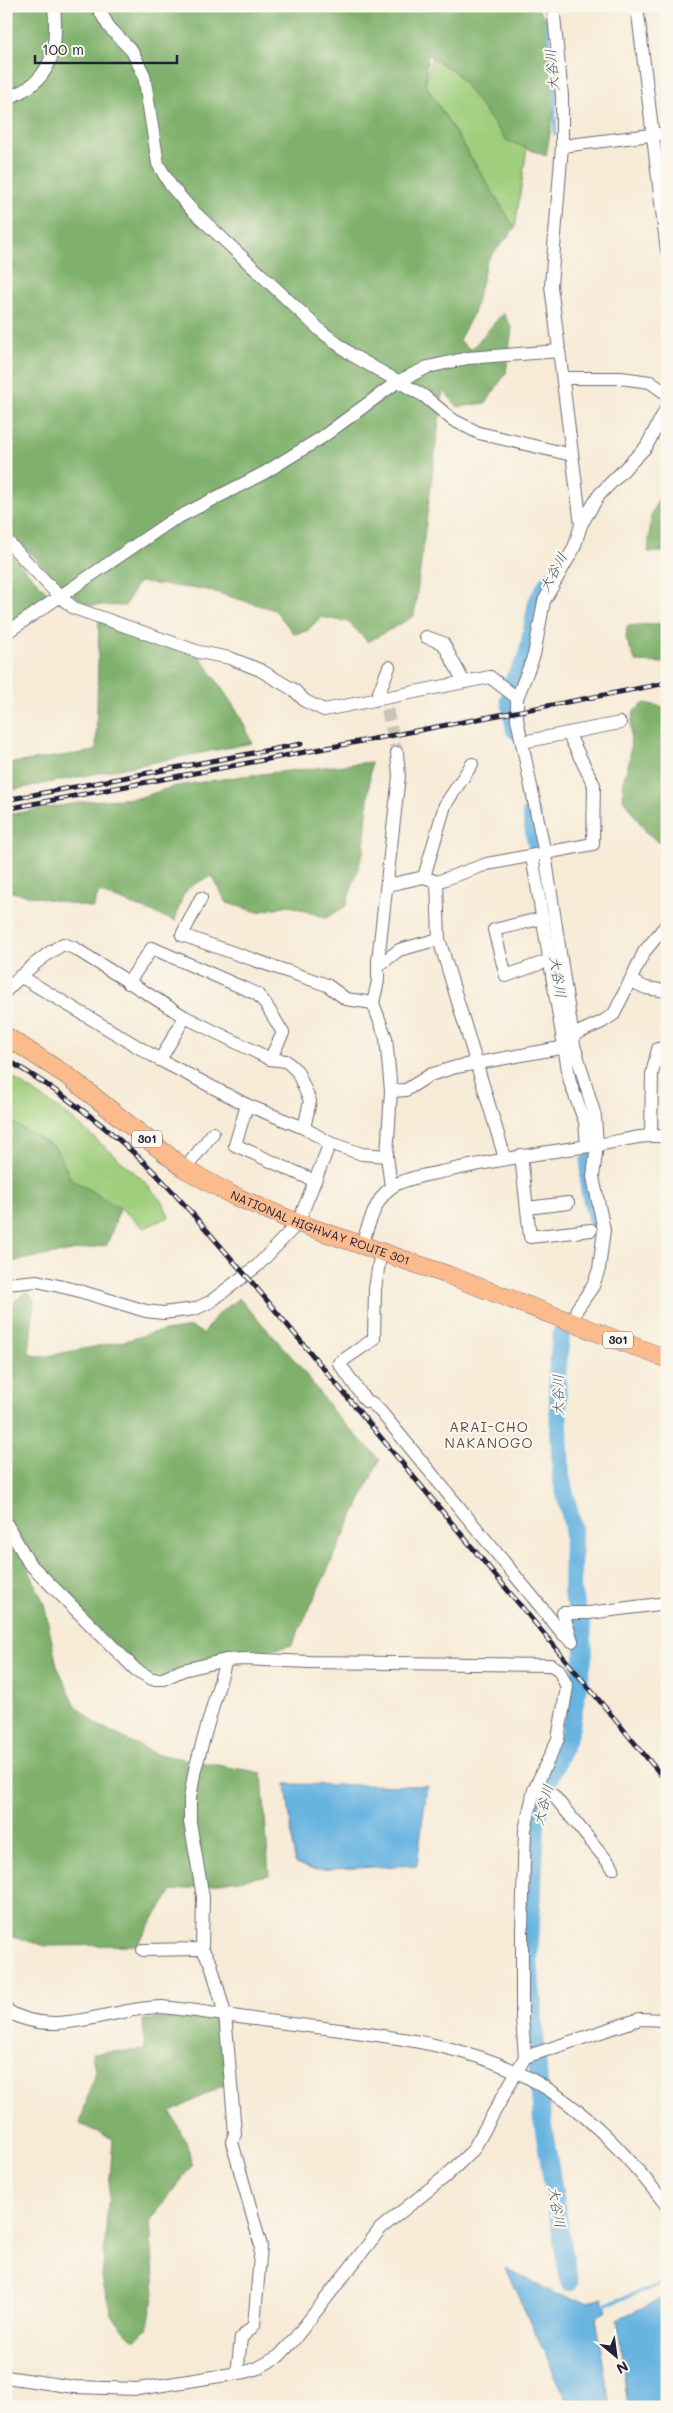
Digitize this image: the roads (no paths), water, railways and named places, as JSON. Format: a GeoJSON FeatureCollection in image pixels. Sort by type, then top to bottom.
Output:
{"type":"FeatureCollection","features":[{"type":"Feature","properties":{"kind":"highway","name":"NATIONAL HIGHWAY ROUTE 301"},"geometry":{"type":"LineString","coordinates":[[6,1036],[77,1083],[185,1169],[232,1195],[298,1223],[381,1250],[667,1359]]}},
{"type":"Feature","properties":{"kind":"street"},"geometry":{"type":"LineString","coordinates":[[6,98],[32,85],[47,70],[53,56],[57,32],[54,6]]}},
{"type":"Feature","properties":{"kind":"street"},"geometry":{"type":"LineString","coordinates":[[96,6],[109,27],[132,51],[144,75],[158,164],[171,186],[191,209],[322,331],[352,355],[424,396],[453,420],[479,433],[572,455]]}},
{"type":"Feature","properties":{"kind":"street"},"geometry":{"type":"LineString","coordinates":[[553,6],[562,96],[562,146],[551,286],[581,525]]}},
{"type":"Feature","properties":{"kind":"street"},"geometry":{"type":"LineString","coordinates":[[637,6],[667,251]]}},
{"type":"Feature","properties":{"kind":"street"},"geometry":{"type":"LineString","coordinates":[[562,146],[667,133]]}},
{"type":"Feature","properties":{"kind":"street"},"geometry":{"type":"LineString","coordinates":[[6,633],[171,521],[264,472],[321,438],[397,382],[428,367],[468,358],[559,351]]}},
{"type":"Feature","properties":{"kind":"street"},"geometry":{"type":"LineString","coordinates":[[564,378],[621,378],[650,382],[667,394]]}},
{"type":"Feature","properties":{"kind":"street"},"geometry":{"type":"LineString","coordinates":[[567,1320],[577,1310],[593,1286],[599,1269],[604,1230],[593,1177],[592,1146],[570,1082],[570,1042],[538,855],[523,742],[517,719],[517,698],[534,655],[544,601],[574,548],[581,525],[599,495],[646,447],[667,407]]}},
{"type":"Feature","properties":{"kind":"street"},"geometry":{"type":"LineString","coordinates":[[6,540],[60,597],[74,608],[199,652],[230,658],[245,664],[294,690],[305,701],[324,710],[383,702],[490,677],[517,698]]}},
{"type":"Feature","properties":{"kind":"street"},"geometry":{"type":"LineString","coordinates":[[426,636],[443,643],[464,682]]}},
{"type":"Feature","properties":{"kind":"street"},"geometry":{"type":"LineString","coordinates":[[383,702],[389,667]]}},
{"type":"Feature","properties":{"kind":"street"},"geometry":{"type":"LineString","coordinates":[[523,742],[620,724]]}},
{"type":"Feature","properties":{"kind":"street"},"geometry":{"type":"LineString","coordinates":[[388,885],[424,877],[437,882],[487,864],[593,844],[594,785],[568,733]]}},
{"type":"Feature","properties":{"kind":"street"},"geometry":{"type":"LineString","coordinates":[[392,1187],[387,1156],[391,1091],[386,1038],[373,1004],[378,981],[378,966],[399,776],[397,753]]}},
{"type":"Feature","properties":{"kind":"street"},"geometry":{"type":"LineString","coordinates":[[424,877],[445,805],[472,764]]}},
{"type":"Feature","properties":{"kind":"street"},"geometry":{"type":"LineString","coordinates":[[538,855],[543,918],[550,960],[570,1042]]}},
{"type":"Feature","properties":{"kind":"street"},"geometry":{"type":"LineString","coordinates":[[437,882],[439,939],[505,1158]]}},
{"type":"Feature","properties":{"kind":"street"},"geometry":{"type":"LineString","coordinates":[[201,898],[182,935],[327,985],[346,999],[373,1004]]}},
{"type":"Feature","properties":{"kind":"street"},"geometry":{"type":"LineString","coordinates":[[543,918],[494,930],[506,976],[550,960]]}},
{"type":"Feature","properties":{"kind":"street"},"geometry":{"type":"LineString","coordinates":[[391,1091],[406,1090],[430,1075],[477,1062],[570,1042],[614,1014],[644,952],[667,924]]}},
{"type":"Feature","properties":{"kind":"street"},"geometry":{"type":"LineString","coordinates":[[378,966],[399,950],[439,939]]}},
{"type":"Feature","properties":{"kind":"street"},"geometry":{"type":"LineString","coordinates":[[6,991],[20,976],[63,944],[74,948],[185,1017],[270,1059],[286,1061],[297,1071],[310,1101],[304,1128]]}},
{"type":"Feature","properties":{"kind":"street"},"geometry":{"type":"LineString","coordinates":[[128,983],[152,948],[250,991],[265,1003],[283,1034],[270,1059]]}},
{"type":"Feature","properties":{"kind":"street"},"geometry":{"type":"LineString","coordinates":[[20,976],[160,1060],[247,1105],[304,1128],[330,1143],[362,1154],[387,1156]]}},
{"type":"Feature","properties":{"kind":"street"},"geometry":{"type":"LineString","coordinates":[[630,981],[646,988],[667,991]]}},
{"type":"Feature","properties":{"kind":"street"},"geometry":{"type":"LineString","coordinates":[[160,1060],[185,1017]]}},
{"type":"Feature","properties":{"kind":"street"},"geometry":{"type":"LineString","coordinates":[[651,1135],[652,1074],[658,1049],[667,1048]]}},
{"type":"Feature","properties":{"kind":"street"},"geometry":{"type":"LineString","coordinates":[[247,1105],[235,1145],[315,1181]]}},
{"type":"Feature","properties":{"kind":"street"},"geometry":{"type":"LineString","coordinates":[[185,1169],[213,1133]]}},
{"type":"Feature","properties":{"kind":"street"},"geometry":{"type":"LineString","coordinates":[[362,1244],[378,1205],[392,1187],[422,1176],[521,1155],[592,1146],[620,1139],[651,1135],[667,1137]]}},
{"type":"Feature","properties":{"kind":"street"},"geometry":{"type":"LineString","coordinates":[[6,1284],[37,1281],[76,1290],[146,1311],[163,1313],[195,1309],[210,1302],[257,1266],[298,1223],[330,1143]]}},
{"type":"Feature","properties":{"kind":"street"},"geometry":{"type":"LineString","coordinates":[[521,1155],[530,1238],[591,1230]]}},
{"type":"Feature","properties":{"kind":"street"},"geometry":{"type":"LineString","coordinates":[[527,1208],[568,1204]]}},
{"type":"Feature","properties":{"kind":"street"},"geometry":{"type":"LineString","coordinates":[[381,1250],[376,1289],[374,1339],[338,1363],[366,1401],[372,1403],[380,1412],[563,1634],[572,1641],[563,1613],[667,1603]]}},
{"type":"Feature","properties":{"kind":"street"},"geometry":{"type":"LineString","coordinates":[[6,1523],[29,1563],[136,1670],[152,1679],[163,1679],[183,1670],[226,1660],[551,1665],[559,1670],[567,1687],[558,1739],[534,1790],[525,1830],[522,2018],[525,2057],[474,2150],[446,2176],[381,2228],[279,2356],[258,2368],[236,2374],[138,2389],[74,2387],[6,2378]]}},
{"type":"Feature","properties":{"kind":"street"},"geometry":{"type":"LineString","coordinates":[[226,1660],[195,1769],[190,1798],[190,1822],[203,1897],[202,1949],[211,1964],[225,2014],[233,2108],[234,2134],[232,2142],[261,2246],[254,2325],[241,2338],[236,2374]]}},
{"type":"Feature","properties":{"kind":"street"},"geometry":{"type":"LineString","coordinates":[[534,1790],[553,1795],[613,1868]]}},
{"type":"Feature","properties":{"kind":"street"},"geometry":{"type":"LineString","coordinates":[[143,1950],[202,1949]]}},
{"type":"Feature","properties":{"kind":"street"},"geometry":{"type":"LineString","coordinates":[[6,2010],[22,2019],[37,2023],[63,2023],[147,2007],[225,2014],[411,2042],[458,2051],[517,2074],[551,2092],[594,2125],[631,2160],[667,2206]]}},
{"type":"Feature","properties":{"kind":"street"},"geometry":{"type":"LineString","coordinates":[[525,2057],[640,2020],[667,2020]]}},
{"type":"Feature","properties":{"kind":"water"},"geometry":{"type":"Polygon","coordinates":[[[286,1784],[427,1786],[417,1865],[313,1870],[295,1863],[286,1784]]]}},
{"type":"Feature","properties":{"kind":"water"},"geometry":{"type":"Polygon","coordinates":[[[505,2268],[556,2294],[587,2302],[603,2297],[607,2311],[596,2317],[610,2407],[570,2407],[505,2268]]]}},
{"type":"Feature","properties":{"kind":"water"},"geometry":{"type":"Polygon","coordinates":[[[660,2300],[667,2307],[667,2407],[628,2407],[617,2319],[660,2300]]]}},
{"type":"Feature","properties":{"kind":"waterway","name":"大谷川"},"geometry":{"type":"LineString","coordinates":[[545,6],[555,84],[555,134]]}},
{"type":"Feature","properties":{"kind":"waterway","name":"大谷川"},"geometry":{"type":"LineString","coordinates":[[513,681],[527,658],[537,602],[549,581]]}},
{"type":"Feature","properties":{"kind":"waterway","name":"大谷川"},"geometry":{"type":"LineString","coordinates":[[509,699],[515,730]]}},
{"type":"Feature","properties":{"kind":"waterway","name":"大谷川"},"geometry":{"type":"LineString","coordinates":[[531,814],[537,849]]}},
{"type":"Feature","properties":{"kind":"waterway","name":"大谷川"},"geometry":{"type":"LineString","coordinates":[[589,1162],[589,1188],[597,1222]]}},
{"type":"Feature","properties":{"kind":"waterway","name":"大谷川"},"geometry":{"type":"LineString","coordinates":[[561,1334],[557,1376],[561,1477],[573,1527],[572,1592],[582,1627],[584,1653],[570,1731],[544,1791],[536,1824],[529,1960],[542,2119],[569,2282]]}},
{"type":"Feature","properties":{"kind":"waterway"},"geometry":{"type":"LineString","coordinates":[[602,2306],[667,2282]]}},
{"type":"Feature","properties":{"kind":"tunnel"},"geometry":{"type":"LineString","coordinates":[[387,709],[397,753]]}},
{"type":"Feature","properties":{"kind":"railway"},"geometry":{"type":"LineString","coordinates":[[6,809],[667,683]]}},
{"type":"Feature","properties":{"kind":"railway"},"geometry":{"type":"LineString","coordinates":[[6,800],[301,744]]}},
{"type":"Feature","properties":{"kind":"railway"},"geometry":{"type":"LineString","coordinates":[[6,1059],[45,1083],[100,1124],[135,1153],[177,1196],[250,1280],[667,1782]]}},
{"type":"Feature","properties":{"kind":"district","name":"ARAI-CHO NAKANOGO"},"geometry":{"type":"Point","coordinates":[489,1435]}}]}
